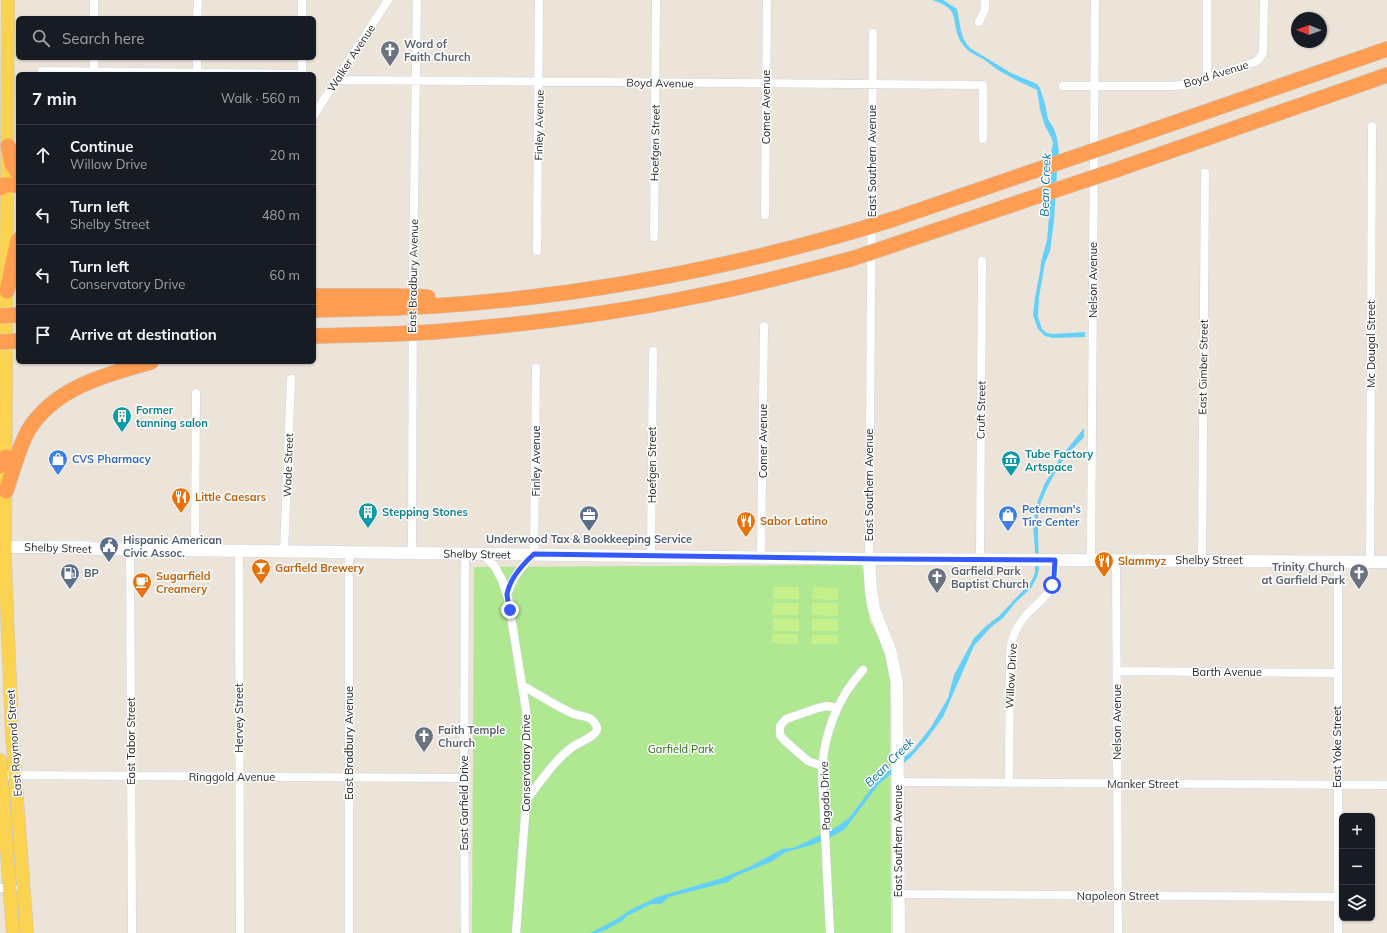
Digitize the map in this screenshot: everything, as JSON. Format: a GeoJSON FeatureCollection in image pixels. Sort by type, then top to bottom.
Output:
{"type":"FeatureCollection","features":[{"type":"Feature","properties":{"kind":"highway"},"geometry":{"type":"LineString","coordinates":[[316,310],[394,302],[531,298],[610,287],[730,264],[894,219],[1387,49]]}},
{"type":"Feature","properties":{"kind":"highway"},"geometry":{"type":"LineString","coordinates":[[316,336],[433,332],[547,321],[672,301],[752,284],[851,259],[1116,170],[1387,75]]}},
{"type":"Feature","properties":{"kind":"highway"},"geometry":{"type":"LineString","coordinates":[[8,146],[12,164],[16,170]]}},
{"type":"Feature","properties":{"kind":"highway"},"geometry":{"type":"LineString","coordinates":[[7,291],[16,249]]}},
{"type":"Feature","properties":{"kind":"highway"},"geometry":{"type":"LineString","coordinates":[[316,296],[394,302]]}},
{"type":"Feature","properties":{"kind":"highway"},"geometry":{"type":"LineString","coordinates":[[0,316],[16,315]]}},
{"type":"Feature","properties":{"kind":"highway"},"geometry":{"type":"LineString","coordinates":[[316,340],[361,335]]}},
{"type":"Feature","properties":{"kind":"highway"},"geometry":{"type":"LineString","coordinates":[[0,342],[16,341]]}},
{"type":"Feature","properties":{"kind":"highway"},"geometry":{"type":"LineString","coordinates":[[6,491],[26,434],[47,407],[62,396],[80,386],[144,364]]}},
{"type":"Feature","properties":{"kind":"main road","name":"East Raymond Street"},"geometry":{"type":"LineString","coordinates":[[8,0],[7,291],[3,462],[6,491],[3,547],[4,664],[16,775],[27,933]]}},
{"type":"Feature","properties":{"kind":"main road","name":"Shelby Street"},"geometry":{"type":"LineString","coordinates":[[3,547],[83,547],[130,550],[1029,560],[1387,562]]}},
{"type":"Feature","properties":{"kind":"main road","name":"East Southern Avenue"},"geometry":{"type":"LineString","coordinates":[[869,558],[871,591],[874,609],[891,653],[896,673],[899,933]]}},
{"type":"Feature","properties":{"kind":"main road","name":"East Raymond Street"},"geometry":{"type":"LineString","coordinates":[[0,760],[5,888],[13,933]]}},
{"type":"Feature","properties":{"kind":"street"},"geometry":{"type":"LineString","coordinates":[[94,0],[94,16]]}},
{"type":"Feature","properties":{"kind":"street"},"geometry":{"type":"LineString","coordinates":[[198,0],[198,16]]}},
{"type":"Feature","properties":{"kind":"street"},"geometry":{"type":"LineString","coordinates":[[302,0],[302,16]]}},
{"type":"Feature","properties":{"kind":"street","name":"Walker Avenue"},"geometry":{"type":"LineString","coordinates":[[316,113],[388,0]]}},
{"type":"Feature","properties":{"kind":"street","name":"East Bradbury Avenue"},"geometry":{"type":"LineString","coordinates":[[412,553],[413,266],[417,0]]}},
{"type":"Feature","properties":{"kind":"street","name":"Finley Avenue"},"geometry":{"type":"LineString","coordinates":[[537,251],[539,0]]}},
{"type":"Feature","properties":{"kind":"street","name":"Hoefgen Street"},"geometry":{"type":"LineString","coordinates":[[654,237],[656,0]]}},
{"type":"Feature","properties":{"kind":"street","name":"Comer Avenue"},"geometry":{"type":"LineString","coordinates":[[765,215],[767,0]]}},
{"type":"Feature","properties":{"kind":"street"},"geometry":{"type":"LineString","coordinates":[[979,22],[985,9],[985,0]]}},
{"type":"Feature","properties":{"kind":"street","name":"Nelson Avenue"},"geometry":{"type":"LineString","coordinates":[[1091,560],[1095,0]]}},
{"type":"Feature","properties":{"kind":"street"},"geometry":{"type":"LineString","coordinates":[[1207,0],[1207,78]]}},
{"type":"Feature","properties":{"kind":"street","name":"Boyd Avenue"},"geometry":{"type":"LineString","coordinates":[[1063,86],[1173,86],[1200,81],[1255,62],[1260,59],[1263,53],[1264,0]]}},
{"type":"Feature","properties":{"kind":"street","name":"East Southern Avenue"},"geometry":{"type":"LineString","coordinates":[[869,558],[872,33]]}},
{"type":"Feature","properties":{"kind":"street"},"geometry":{"type":"LineString","coordinates":[[94,60],[94,72]]}},
{"type":"Feature","properties":{"kind":"street"},"geometry":{"type":"LineString","coordinates":[[197,60],[197,72]]}},
{"type":"Feature","properties":{"kind":"street"},"geometry":{"type":"LineString","coordinates":[[302,60],[302,72]]}},
{"type":"Feature","properties":{"kind":"street","name":"Boyd Avenue"},"geometry":{"type":"LineString","coordinates":[[336,80],[983,85],[983,139]]}},
{"type":"Feature","properties":{"kind":"street","name":"Mc Dougal Street"},"geometry":{"type":"LineString","coordinates":[[1370,562],[1372,126]]}},
{"type":"Feature","properties":{"kind":"street","name":"East Gimber Street"},"geometry":{"type":"LineString","coordinates":[[1202,560],[1205,173]]}},
{"type":"Feature","properties":{"kind":"street","name":"Cruft Street"},"geometry":{"type":"LineString","coordinates":[[980,559],[982,261]]}},
{"type":"Feature","properties":{"kind":"street","name":"Comer Avenue"},"geometry":{"type":"LineString","coordinates":[[762,557],[764,326]]}},
{"type":"Feature","properties":{"kind":"street","name":"Hoefgen Street"},"geometry":{"type":"LineString","coordinates":[[651,555],[653,351]]}},
{"type":"Feature","properties":{"kind":"street","name":"Finley Avenue"},"geometry":{"type":"LineString","coordinates":[[534,554],[536,368]]}},
{"type":"Feature","properties":{"kind":"street","name":"Wade Street"},"geometry":{"type":"LineString","coordinates":[[284,551],[291,379]]}},
{"type":"Feature","properties":{"kind":"street"},"geometry":{"type":"LineString","coordinates":[[195,550],[196,393]]}},
{"type":"Feature","properties":{"kind":"street","name":"East Tabor Street"},"geometry":{"type":"LineString","coordinates":[[130,550],[132,933]]}},
{"type":"Feature","properties":{"kind":"street","name":"Hervey Street"},"geometry":{"type":"LineString","coordinates":[[239,551],[240,933]]}},
{"type":"Feature","properties":{"kind":"street","name":"East Bradbury Avenue"},"geometry":{"type":"LineString","coordinates":[[349,552],[349,933]]}},
{"type":"Feature","properties":{"kind":"street","name":"East Garfield Drive"},"geometry":{"type":"LineString","coordinates":[[465,553],[465,933]]}},
{"type":"Feature","properties":{"kind":"street","name":"Conservatory Drive"},"geometry":{"type":"LineString","coordinates":[[483,554],[495,567],[502,580],[507,595],[523,686],[527,730],[527,799],[516,933]]}},
{"type":"Feature","properties":{"kind":"street"},"geometry":{"type":"LineString","coordinates":[[507,595],[510,584],[519,570],[534,554]]}},
{"type":"Feature","properties":{"kind":"street","name":"Willow Drive"},"geometry":{"type":"LineString","coordinates":[[1009,783],[1010,653],[1012,640],[1022,619],[1045,597],[1050,589],[1054,578],[1052,560]]}},
{"type":"Feature","properties":{"kind":"street","name":"Nelson Avenue"},"geometry":{"type":"LineString","coordinates":[[1116,560],[1118,933]]}},
{"type":"Feature","properties":{"kind":"street","name":"East Yoke Street"},"geometry":{"type":"LineString","coordinates":[[1338,561],[1338,933]]}},
{"type":"Feature","properties":{"kind":"street","name":"Pagoda Drive"},"geometry":{"type":"LineString","coordinates":[[830,933],[822,766],[824,749],[838,708],[848,689],[863,670]]}},
{"type":"Feature","properties":{"kind":"street","name":"Barth Avenue"},"geometry":{"type":"LineString","coordinates":[[1117,671],[1337,673]]}},
{"type":"Feature","properties":{"kind":"street"},"geometry":{"type":"LineString","coordinates":[[523,686],[574,714],[591,719],[597,727],[596,732],[592,736],[578,742],[554,764],[527,799]]}},
{"type":"Feature","properties":{"kind":"street"},"geometry":{"type":"LineString","coordinates":[[822,766],[808,760],[784,740],[780,735],[780,726],[786,719],[818,708],[827,706],[838,708]]}},
{"type":"Feature","properties":{"kind":"street","name":"Ringgold Avenue"},"geometry":{"type":"LineString","coordinates":[[1,775],[464,778]]}},
{"type":"Feature","properties":{"kind":"street","name":"Manker Street"},"geometry":{"type":"LineString","coordinates":[[898,778],[1009,783],[1387,785]]}},
{"type":"Feature","properties":{"kind":"street"},"geometry":{"type":"LineString","coordinates":[[5,888],[24,888]]}},
{"type":"Feature","properties":{"kind":"street","name":"Napoleon Street"},"geometry":{"type":"LineString","coordinates":[[899,894],[1338,897]]}},
{"type":"Feature","properties":{"kind":"green space","name":"Garfield Park"},"geometry":{"type":"Polygon","coordinates":[[[862,565],[870,622],[884,644],[890,674],[891,933],[472,933],[474,567],[862,565]]]}},
{"type":"Feature","properties":{"kind":"green space"},"geometry":{"type":"Polygon","coordinates":[[[773,587],[799,587],[799,599],[773,599],[773,587]]]}},
{"type":"Feature","properties":{"kind":"green space"},"geometry":{"type":"Polygon","coordinates":[[[813,587],[838,588],[838,600],[812,599],[813,587]]]}},
{"type":"Feature","properties":{"kind":"green space"},"geometry":{"type":"Polygon","coordinates":[[[773,603],[799,603],[798,615],[772,615],[773,603]]]}},
{"type":"Feature","properties":{"kind":"green space"},"geometry":{"type":"Polygon","coordinates":[[[812,603],[838,603],[838,616],[812,615],[812,603]]]}},
{"type":"Feature","properties":{"kind":"green space"},"geometry":{"type":"Polygon","coordinates":[[[773,618],[799,619],[799,631],[773,631],[773,618]]]}},
{"type":"Feature","properties":{"kind":"green space"},"geometry":{"type":"Polygon","coordinates":[[[812,619],[838,619],[838,631],[812,631],[812,619]]]}},
{"type":"Feature","properties":{"kind":"green space"},"geometry":{"type":"Polygon","coordinates":[[[772,634],[798,634],[798,644],[772,643],[772,634]]]}},
{"type":"Feature","properties":{"kind":"green space"},"geometry":{"type":"Polygon","coordinates":[[[812,635],[838,635],[838,644],[812,644],[812,635]]]}},
{"type":"Feature","properties":{"kind":"water","name":"Bean Creek"},"geometry":{"type":"Polygon","coordinates":[[[932,0],[943,0],[957,9],[962,35],[970,48],[1011,73],[1037,84],[1040,88],[1048,119],[1057,138],[1059,152],[1054,221],[1050,251],[1045,263],[1039,297],[1038,317],[1042,329],[1047,333],[1085,332],[1085,337],[1053,338],[1045,336],[1038,329],[1033,315],[1041,262],[1047,240],[1050,206],[1051,153],[1053,143],[1045,126],[1037,90],[996,69],[985,60],[967,50],[956,31],[954,18],[949,8],[932,0]]]}},
{"type":"Feature","properties":{"kind":"water","name":"Bean Creek"},"geometry":{"type":"Polygon","coordinates":[[[1084,428],[1084,437],[1066,456],[1057,469],[1041,502],[1038,512],[1039,569],[1037,577],[1031,588],[974,646],[943,717],[927,739],[910,758],[879,784],[845,829],[812,845],[786,852],[771,862],[736,876],[728,882],[669,897],[661,904],[651,904],[627,916],[622,921],[606,930],[597,933],[590,933],[617,919],[630,910],[657,897],[722,878],[751,866],[782,849],[793,848],[835,828],[849,818],[879,778],[913,750],[931,727],[948,698],[954,675],[974,638],[999,616],[1031,582],[1035,573],[1033,525],[1037,503],[1044,485],[1060,458],[1084,428]]]}},
{"type":"Feature","properties":{"kind":"place","name":"Word of Faith Church"},"geometry":{"type":"Point","coordinates":[390,67]}},
{"type":"Feature","properties":{"kind":"place","name":"Former tanning salon"},"geometry":{"type":"Point","coordinates":[122,433]}},
{"type":"Feature","properties":{"kind":"place","name":"CVS Pharmacy"},"geometry":{"type":"Point","coordinates":[58,476]}},
{"type":"Feature","properties":{"kind":"place","name":"Tube Factory Artspace"},"geometry":{"type":"Point","coordinates":[1011,477]}},
{"type":"Feature","properties":{"kind":"place","name":"Little Caesars"},"geometry":{"type":"Point","coordinates":[181,514]}},
{"type":"Feature","properties":{"kind":"place","name":"Stepping Stones"},"geometry":{"type":"Point","coordinates":[368,529]}},
{"type":"Feature","properties":{"kind":"place","name":"Underwood Tax & Bookkeeping Service"},"geometry":{"type":"Point","coordinates":[589,532]}},
{"type":"Feature","properties":{"kind":"place","name":"Peterman's Tire Center"},"geometry":{"type":"Point","coordinates":[1008,532]}},
{"type":"Feature","properties":{"kind":"place","name":"Sabor Latino"},"geometry":{"type":"Point","coordinates":[746,538]}},
{"type":"Feature","properties":{"kind":"place","name":"Hispanic American Civic Assoc."},"geometry":{"type":"Point","coordinates":[109,563]}},
{"type":"Feature","properties":{"kind":"place","name":"Slammyz"},"geometry":{"type":"Point","coordinates":[1104,578]}},
{"type":"Feature","properties":{"kind":"place","name":"Garfield Brewery"},"geometry":{"type":"Point","coordinates":[261,585]}},
{"type":"Feature","properties":{"kind":"place","name":"BP"},"geometry":{"type":"Point","coordinates":[70,590]}},
{"type":"Feature","properties":{"kind":"place","name":"Trinity Church at Garfield Park"},"geometry":{"type":"Point","coordinates":[1359,590]}},
{"type":"Feature","properties":{"kind":"place","name":"Garfield Park Baptist Church"},"geometry":{"type":"Point","coordinates":[937,594]}},
{"type":"Feature","properties":{"kind":"place","name":"Sugarfield Creamery"},"geometry":{"type":"Point","coordinates":[142,599]}},
{"type":"Feature","properties":{"kind":"place","name":"Faith Temple Church"},"geometry":{"type":"Point","coordinates":[424,753]}},
{"type":"Feature","properties":{"kind":"route"},"geometry":{"type":"LineString","coordinates":[[510,610],[507,595],[510,584],[519,570],[534,554],[1055,560],[1052,585]]}}]}
